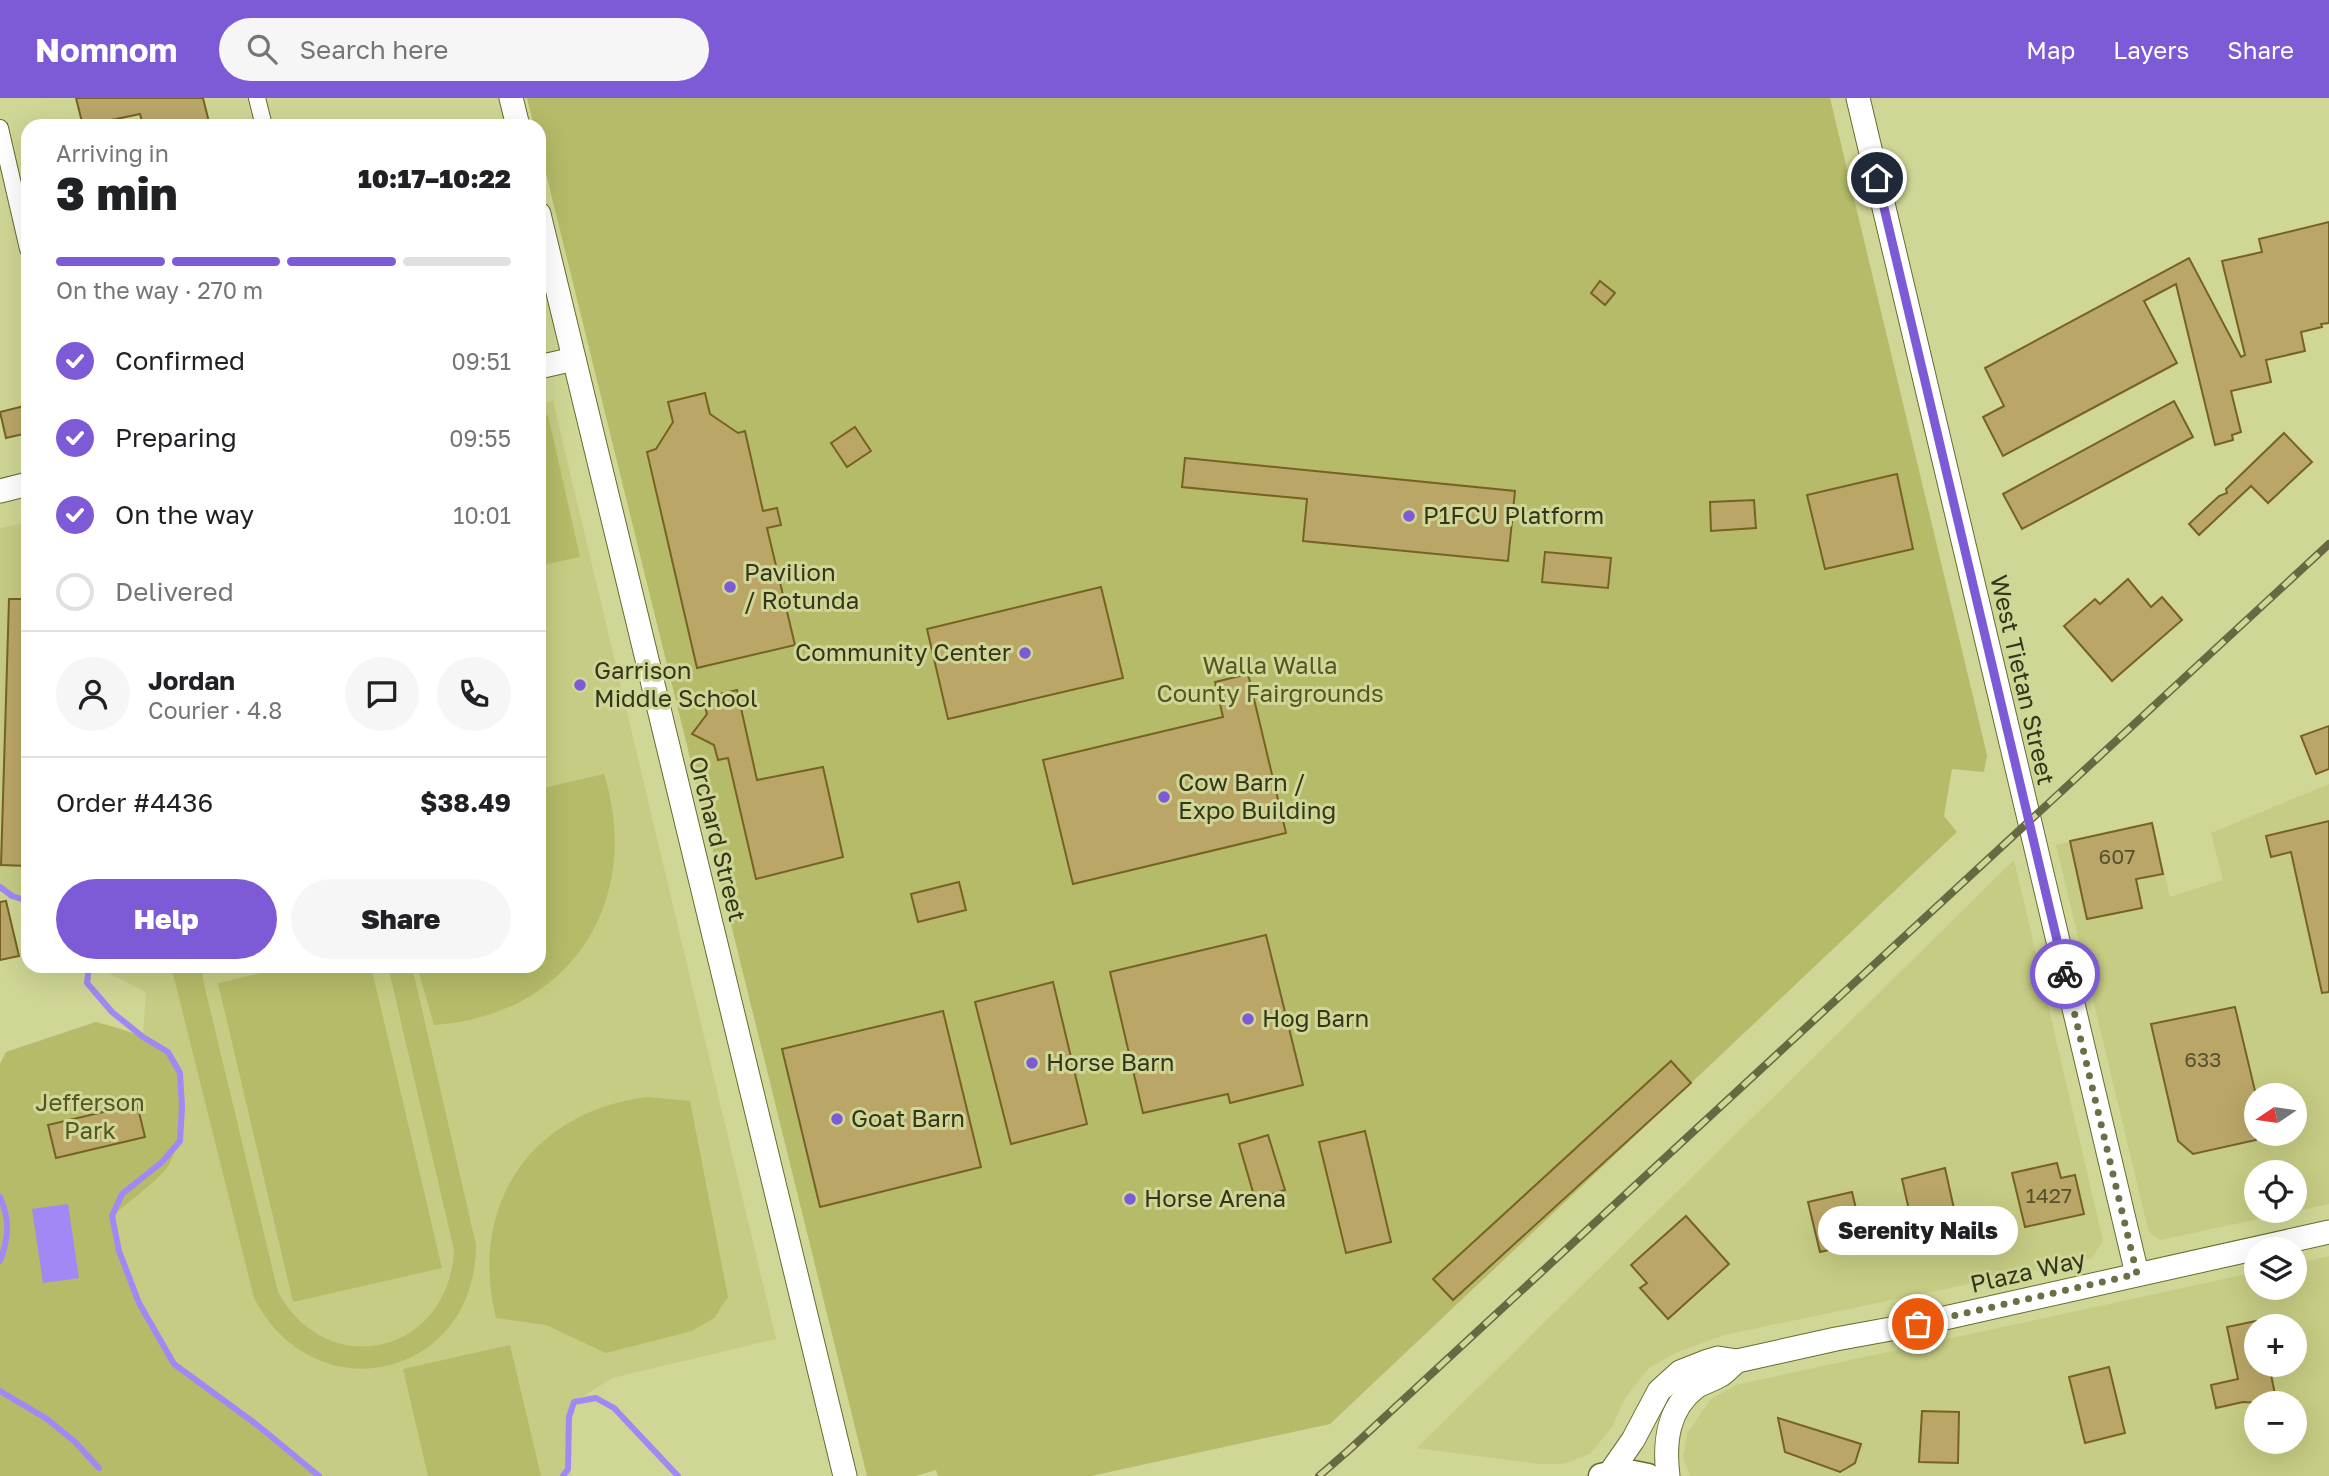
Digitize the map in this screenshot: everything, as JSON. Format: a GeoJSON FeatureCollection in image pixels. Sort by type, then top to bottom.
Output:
{"type":"FeatureCollection","features":[{"type":"Feature","properties":{"kind":"main road"},"geometry":{"type":"LineString","coordinates":[[511,98],[516,119]]}},
{"type":"Feature","properties":{"kind":"main road","name":"West Tietan Street"},"geometry":{"type":"LineString","coordinates":[[1858,98],[2137,1274]]}},
{"type":"Feature","properties":{"kind":"main road","name":"Orchard Street"},"geometry":{"type":"LineString","coordinates":[[546,243],[845,1476]]}},
{"type":"Feature","properties":{"kind":"main road"},"geometry":{"type":"LineString","coordinates":[[546,365],[574,359]]}},
{"type":"Feature","properties":{"kind":"main road"},"geometry":{"type":"LineString","coordinates":[[0,491],[21,486]]}},
{"type":"Feature","properties":{"kind":"main road","name":"Plaza Way"},"geometry":{"type":"LineString","coordinates":[[1606,1474],[1633,1440],[1659,1391],[1680,1372],[1718,1358],[1737,1361],[1918,1324],[2329,1232]]}},
{"type":"Feature","properties":{"kind":"main road","name":"Plaza Way"},"geometry":{"type":"LineString","coordinates":[[1668,1476],[1665,1452],[1671,1420],[1683,1401],[1696,1388],[1721,1375],[1737,1361]]}},
{"type":"Feature","properties":{"kind":"main road"},"geometry":{"type":"LineString","coordinates":[[1606,1474],[1623,1471],[1648,1476]]}},
{"type":"Feature","properties":{"kind":"street"},"geometry":{"type":"LineString","coordinates":[[257,98],[262,119]]}},
{"type":"Feature","properties":{"kind":"street"},"geometry":{"type":"LineString","coordinates":[[0,128],[21,218]]}},
{"type":"Feature","properties":{"kind":"shaded area","name":"Garrison Middle School"},"geometry":{"type":"Polygon","coordinates":[[[553,401],[776,1339],[612,1378],[574,1402],[569,1417],[571,1476],[319,1476],[256,1424],[174,1364],[139,1303],[119,1251],[112,1216],[167,1167],[182,1107],[180,1073],[168,1052],[143,1037],[146,992],[109,973],[546,973],[546,402],[553,401]]]}},
{"type":"Feature","properties":{"kind":"shaded area"},"geometry":{"type":"Polygon","coordinates":[[[21,524],[21,899],[0,887],[0,528],[21,524]]]}},
{"type":"Feature","properties":{"kind":"shaded area"},"geometry":{"type":"Polygon","coordinates":[[[2329,784],[2329,1204],[2307,1209],[2307,1160],[2244,1160],[2244,1222],[2160,1240],[2148,1229],[2056,845],[2152,823],[2170,897],[2223,880],[2211,833],[2329,784]]]}},
{"type":"Feature","properties":{"kind":"shaded area"},"geometry":{"type":"Polygon","coordinates":[[[2014,860],[2103,1241],[2092,1258],[1724,1335],[1676,1353],[1649,1368],[1625,1398],[1612,1427],[1590,1454],[1563,1464],[1540,1464],[1417,1448],[2014,860]]]}},
{"type":"Feature","properties":{"kind":"shaded area"},"geometry":{"type":"Polygon","coordinates":[[[68,1204],[79,1278],[43,1283],[32,1209],[68,1204]]]}},
{"type":"Feature","properties":{"kind":"shaded area"},"geometry":{"type":"Polygon","coordinates":[[[2329,1256],[2329,1476],[1690,1476],[1683,1457],[1687,1433],[1711,1399],[1736,1385],[2244,1275],[2244,1300],[2307,1300],[2307,1261],[2329,1256]]]}},
{"type":"Feature","properties":{"kind":"green space","name":"Walla Walla County Fairgrounds"},"geometry":{"type":"Polygon","coordinates":[[[527,98],[1830,98],[1987,755],[1984,772],[1952,769],[1944,816],[1957,832],[1330,1424],[1091,1476],[938,1476],[936,1470],[916,1476],[867,1476],[546,173],[546,119],[532,119],[527,98]]]}},
{"type":"Feature","properties":{"kind":"green space"},"geometry":{"type":"Polygon","coordinates":[[[546,415],[580,557],[546,564],[546,415]]]}},
{"type":"Feature","properties":{"kind":"green space"},"geometry":{"type":"Polygon","coordinates":[[[604,774],[614,821],[613,866],[603,907],[585,944],[558,975],[523,1000],[482,1017],[434,1025],[419,973],[546,973],[546,787],[604,774]]]}},
{"type":"Feature","properties":{"kind":"green space"},"geometry":{"type":"Polygon","coordinates":[[[173,973],[202,973],[278,1292],[300,1321],[326,1338],[354,1346],[383,1344],[409,1333],[431,1313],[447,1285],[454,1250],[390,973],[414,973],[476,1245],[469,1290],[450,1326],[422,1351],[388,1366],[351,1368],[314,1358],[281,1335],[254,1298],[173,973]]]}},
{"type":"Feature","properties":{"kind":"green space"},"geometry":{"type":"Polygon","coordinates":[[[261,973],[373,973],[442,1268],[293,1302],[218,983],[261,973]]]}},
{"type":"Feature","properties":{"kind":"green space","name":"Jefferson Park"},"geometry":{"type":"Polygon","coordinates":[[[96,1022],[141,1036],[165,1050],[179,1073],[182,1089],[181,1124],[174,1155],[168,1166],[150,1185],[112,1216],[119,1251],[139,1303],[174,1364],[256,1424],[319,1476],[0,1476],[0,1064],[6,1052],[96,1022]]]}},
{"type":"Feature","properties":{"kind":"green space"},"geometry":{"type":"Polygon","coordinates":[[[648,1097],[690,1101],[728,1297],[714,1318],[692,1331],[606,1353],[546,1325],[496,1318],[490,1277],[491,1238],[501,1202],[518,1170],[541,1143],[571,1122],[607,1106],[648,1097]]]}},
{"type":"Feature","properties":{"kind":"green space"},"geometry":{"type":"Polygon","coordinates":[[[510,1345],[541,1476],[428,1476],[403,1369],[510,1345]]]}},
{"type":"Feature","properties":{"kind":"building"},"geometry":{"type":"Polygon","coordinates":[[[76,98],[203,98],[208,119],[141,119],[140,114],[116,119],[81,119],[76,98]]]}},
{"type":"Feature","properties":{"kind":"building"},"geometry":{"type":"Polygon","coordinates":[[[2329,222],[2329,323],[2301,332],[2305,351],[2266,360],[2271,382],[2231,391],[2241,432],[2232,435],[2233,440],[2215,445],[2176,284],[2144,301],[2177,363],[2003,456],[1983,417],[2004,406],[1985,368],[2189,258],[2241,357],[2245,355],[2222,261],[2262,252],[2259,239],[2329,222]]]}},
{"type":"Feature","properties":{"kind":"building"},"geometry":{"type":"Polygon","coordinates":[[[1600,281],[1615,293],[1605,305],[1591,293],[1600,281]]]}},
{"type":"Feature","properties":{"kind":"building","name":"Pavilion / Rotunda"},"geometry":{"type":"Polygon","coordinates":[[[705,393],[710,414],[738,433],[745,431],[763,511],[777,508],[781,525],[767,528],[795,645],[697,668],[647,452],[656,449],[673,422],[668,402],[705,393]]]}},
{"type":"Feature","properties":{"kind":"building"},"geometry":{"type":"Polygon","coordinates":[[[2174,401],[2193,437],[2022,529],[2003,494],[2174,401]]]}},
{"type":"Feature","properties":{"kind":"building"},"geometry":{"type":"Polygon","coordinates":[[[21,407],[21,435],[6,438],[0,412],[21,407]]]}},
{"type":"Feature","properties":{"kind":"building"},"geometry":{"type":"Polygon","coordinates":[[[855,427],[871,451],[847,467],[831,443],[855,427]]]}},
{"type":"Feature","properties":{"kind":"building"},"geometry":{"type":"Polygon","coordinates":[[[2284,433],[2312,462],[2268,503],[2251,486],[2199,535],[2189,524],[2219,496],[2227,493],[2226,489],[2284,433]]]}},
{"type":"Feature","properties":{"kind":"building","name":"P1FCU Platform"},"geometry":{"type":"Polygon","coordinates":[[[1185,458],[1515,491],[1508,561],[1303,541],[1307,499],[1182,487],[1185,458]]]}},
{"type":"Feature","properties":{"kind":"building"},"geometry":{"type":"Polygon","coordinates":[[[1897,474],[1913,549],[1825,569],[1807,495],[1897,474]]]}},
{"type":"Feature","properties":{"kind":"building"},"geometry":{"type":"Polygon","coordinates":[[[1754,500],[1756,528],[1711,531],[1710,502],[1754,500]]]}},
{"type":"Feature","properties":{"kind":"building"},"geometry":{"type":"Polygon","coordinates":[[[1545,552],[1611,558],[1608,588],[1542,582],[1545,552]]]}},
{"type":"Feature","properties":{"kind":"building"},"geometry":{"type":"Polygon","coordinates":[[[2128,579],[2151,607],[2162,597],[2182,620],[2112,681],[2064,626],[2095,599],[2100,604],[2128,579]]]}},
{"type":"Feature","properties":{"kind":"building","name":"Community Center"},"geometry":{"type":"Polygon","coordinates":[[[1101,587],[1123,678],[948,719],[927,629],[1101,587]]]}},
{"type":"Feature","properties":{"kind":"building"},"geometry":{"type":"Polygon","coordinates":[[[9,599],[21,599],[21,866],[1,865],[9,599]]]}},
{"type":"Feature","properties":{"kind":"building","name":"Cow Barn / Expo Building"},"geometry":{"type":"Polygon","coordinates":[[[1248,674],[1286,833],[1073,884],[1043,760],[1223,717],[1215,682],[1248,674]]]}},
{"type":"Feature","properties":{"kind":"building"},"geometry":{"type":"Polygon","coordinates":[[[737,690],[757,780],[823,767],[843,857],[756,879],[728,758],[718,760],[714,745],[692,734],[707,714],[703,698],[737,690]]]}},
{"type":"Feature","properties":{"kind":"building"},"geometry":{"type":"Polygon","coordinates":[[[2329,726],[2329,769],[2316,774],[2301,736],[2329,726]]]}},
{"type":"Feature","properties":{"kind":"building"},"geometry":{"type":"Polygon","coordinates":[[[2329,821],[2329,992],[2322,993],[2291,852],[2271,857],[2266,836],[2329,821]]]}},
{"type":"Feature","properties":{"kind":"building"},"geometry":{"type":"Polygon","coordinates":[[[2152,823],[2163,874],[2136,879],[2142,908],[2087,919],[2070,841],[2152,823]]]}},
{"type":"Feature","properties":{"kind":"building"},"geometry":{"type":"Polygon","coordinates":[[[959,882],[966,910],[918,922],[911,894],[959,882]]]}},
{"type":"Feature","properties":{"kind":"building"},"geometry":{"type":"Polygon","coordinates":[[[6,901],[19,956],[0,960],[0,902],[6,901]]]}},
{"type":"Feature","properties":{"kind":"building"},"geometry":{"type":"Polygon","coordinates":[[[1266,935],[1303,1085],[1230,1103],[1228,1094],[1143,1113],[1110,972],[1266,935]]]}},
{"type":"Feature","properties":{"kind":"building","name":"Horse Barn"},"geometry":{"type":"Polygon","coordinates":[[[1053,982],[1087,1124],[1011,1144],[975,1002],[1053,982]]]}},
{"type":"Feature","properties":{"kind":"building"},"geometry":{"type":"Polygon","coordinates":[[[2235,1007],[2253,1083],[2244,1083],[2244,1143],[2193,1154],[2178,1141],[2151,1024],[2235,1007]]]}},
{"type":"Feature","properties":{"kind":"building"},"geometry":{"type":"Polygon","coordinates":[[[943,1011],[981,1167],[820,1207],[782,1049],[943,1011]]]}},
{"type":"Feature","properties":{"kind":"building"},"geometry":{"type":"Polygon","coordinates":[[[1671,1061],[1691,1083],[1453,1300],[1433,1279],[1671,1061]]]}},
{"type":"Feature","properties":{"kind":"building"},"geometry":{"type":"Polygon","coordinates":[[[137,1104],[145,1137],[56,1158],[48,1125],[137,1104]]]}},
{"type":"Feature","properties":{"kind":"building"},"geometry":{"type":"Polygon","coordinates":[[[1365,1131],[1391,1242],[1346,1253],[1319,1142],[1365,1131]]]}},
{"type":"Feature","properties":{"kind":"building"},"geometry":{"type":"Polygon","coordinates":[[[1268,1135],[1285,1190],[1255,1199],[1239,1144],[1268,1135]]]}},
{"type":"Feature","properties":{"kind":"building"},"geometry":{"type":"Polygon","coordinates":[[[2057,1163],[2061,1178],[2075,1175],[2084,1214],[2025,1227],[2012,1173],[2057,1163]]]}},
{"type":"Feature","properties":{"kind":"building"},"geometry":{"type":"Polygon","coordinates":[[[1945,1168],[1956,1218],[1913,1228],[1902,1179],[1945,1168]]]}},
{"type":"Feature","properties":{"kind":"building"},"geometry":{"type":"Polygon","coordinates":[[[1852,1192],[1864,1242],[1820,1252],[1808,1202],[1852,1192]]]}},
{"type":"Feature","properties":{"kind":"building"},"geometry":{"type":"Polygon","coordinates":[[[1686,1216],[1729,1264],[1668,1319],[1640,1288],[1647,1283],[1631,1265],[1686,1216]]]}},
{"type":"Feature","properties":{"kind":"building"},"geometry":{"type":"Polygon","coordinates":[[[2244,1323],[2244,1377],[2271,1377],[2274,1391],[2244,1391],[2244,1402],[2216,1408],[2211,1385],[2238,1379],[2227,1327],[2244,1323]]]}},
{"type":"Feature","properties":{"kind":"building"},"geometry":{"type":"Polygon","coordinates":[[[2109,1367],[2125,1433],[2085,1443],[2069,1377],[2109,1367]]]}},
{"type":"Feature","properties":{"kind":"building"},"geometry":{"type":"Polygon","coordinates":[[[1922,1411],[1959,1412],[1958,1463],[1919,1462],[1922,1411]]]}},
{"type":"Feature","properties":{"kind":"building"},"geometry":{"type":"Polygon","coordinates":[[[1778,1418],[1861,1444],[1855,1463],[1840,1472],[1785,1452],[1778,1418]]]}},
{"type":"Feature","properties":{"kind":"waterway"},"geometry":{"type":"LineString","coordinates":[[0,887],[21,899]]}},
{"type":"Feature","properties":{"kind":"waterway"},"geometry":{"type":"LineString","coordinates":[[88,973],[87,983],[112,1012],[143,1037],[168,1052],[180,1073],[180,1141],[162,1162],[122,1194],[112,1216],[119,1251],[139,1303],[174,1364],[256,1424],[319,1476]]}},
{"type":"Feature","properties":{"kind":"waterway"},"geometry":{"type":"LineString","coordinates":[[0,1197],[7,1229],[0,1261]]}},
{"type":"Feature","properties":{"kind":"waterway"},"geometry":{"type":"LineString","coordinates":[[0,1391],[47,1419],[75,1442],[99,1468]]}},
{"type":"Feature","properties":{"kind":"waterway"},"geometry":{"type":"LineString","coordinates":[[563,1476],[568,1469],[569,1417],[574,1402],[596,1398],[614,1408],[678,1476]]}},
{"type":"Feature","properties":{"kind":"railway"},"geometry":{"type":"LineString","coordinates":[[1319,1476],[2329,544]]}},
{"type":"Feature","properties":{"kind":"way so far"},"geometry":{"type":"LineString","coordinates":[[1918,1324],[2137,1274],[2065,974]]}},
{"type":"Feature","properties":{"kind":"place","name":"P1FCU Platform"},"geometry":{"type":"Point","coordinates":[1409,516]}},
{"type":"Feature","properties":{"kind":"place","name":"Pavilion / Rotunda"},"geometry":{"type":"Point","coordinates":[730,587]}},
{"type":"Feature","properties":{"kind":"place","name":"Community Center"},"geometry":{"type":"Point","coordinates":[1025,653]}},
{"type":"Feature","properties":{"kind":"place","name":"Garrison Middle School"},"geometry":{"type":"Point","coordinates":[580,685]}},
{"type":"Feature","properties":{"kind":"place","name":"Cow Barn / Expo Building"},"geometry":{"type":"Point","coordinates":[1164,797]}},
{"type":"Feature","properties":{"kind":"place","name":"Hog Barn"},"geometry":{"type":"Point","coordinates":[1248,1019]}},
{"type":"Feature","properties":{"kind":"place","name":"Horse Barn"},"geometry":{"type":"Point","coordinates":[1032,1063]}},
{"type":"Feature","properties":{"kind":"place","name":"Goat Barn"},"geometry":{"type":"Point","coordinates":[837,1119]}},
{"type":"Feature","properties":{"kind":"place","name":"Horse Arena"},"geometry":{"type":"Point","coordinates":[1130,1199]}},
{"type":"Feature","properties":{"kind":"place","name":"Serenity Nails"},"geometry":{"type":"Point","coordinates":[1918,1324]}},
{"type":"Feature","properties":{"kind":"route"},"geometry":{"type":"LineString","coordinates":[[1877,178],[2065,974]]}}]}
